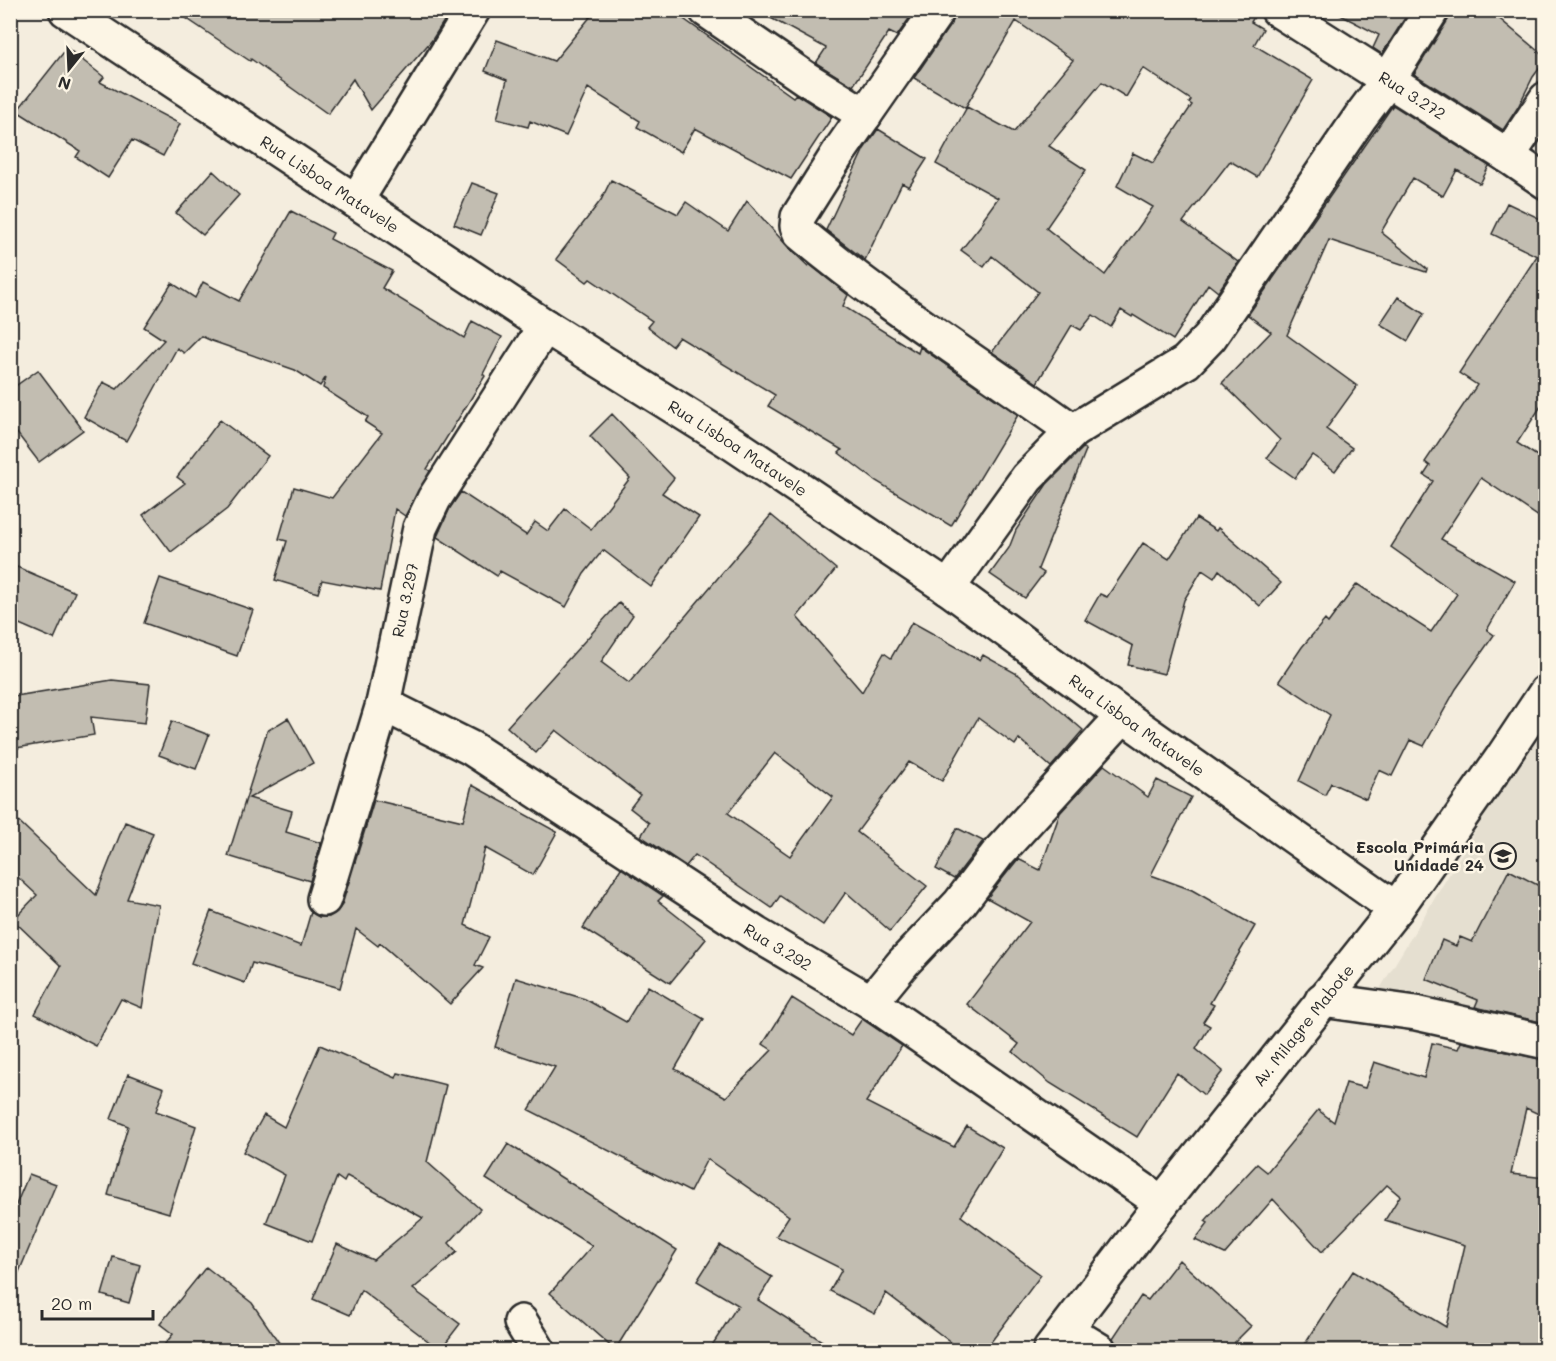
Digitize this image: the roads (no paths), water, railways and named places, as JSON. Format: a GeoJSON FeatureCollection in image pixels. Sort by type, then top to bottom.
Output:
{"type":"FeatureCollection","features":[{"type":"Feature","properties":{"kind":"street","name":"Rua Lisboa Matavele"},"geometry":{"type":"LineString","coordinates":[[66,10],[106,21],[356,201],[544,326],[735,445],[948,588],[1123,716],[1396,909]]}},
{"type":"Feature","properties":{"kind":"street"},"geometry":{"type":"LineString","coordinates":[[356,201],[473,10]]}},
{"type":"Feature","properties":{"kind":"street"},"geometry":{"type":"LineString","coordinates":[[706,10],[805,78],[865,115]]}},
{"type":"Feature","properties":{"kind":"street"},"geometry":{"type":"LineString","coordinates":[[938,10],[838,152],[798,217],[796,226],[800,233],[835,262],[935,336],[1073,431]]}},
{"type":"Feature","properties":{"kind":"street","name":"Rua 3.272"},"geometry":{"type":"LineString","coordinates":[[1278,10],[1508,156],[1545,182]]}},
{"type":"Feature","properties":{"kind":"street"},"geometry":{"type":"LineString","coordinates":[[948,588],[1027,478],[1073,431],[1186,362],[1210,337],[1388,80],[1432,10]]}},
{"type":"Feature","properties":{"kind":"street"},"geometry":{"type":"LineString","coordinates":[[1508,156],[1545,99]]}},
{"type":"Feature","properties":{"kind":"street","name":"Rua 3.297"},"geometry":{"type":"LineString","coordinates":[[324,899],[383,704],[420,528],[434,499],[544,326]]}},
{"type":"Feature","properties":{"kind":"street","name":"Av. Milagre Mabote"},"geometry":{"type":"LineString","coordinates":[[1058,1340],[1162,1203],[1396,909],[1502,758],[1545,692]]}},
{"type":"Feature","properties":{"kind":"street","name":"Rua 3.292"},"geometry":{"type":"LineString","coordinates":[[383,704],[471,748],[756,934],[871,1002],[1162,1203]]}},
{"type":"Feature","properties":{"kind":"street"},"geometry":{"type":"LineString","coordinates":[[871,1002],[903,963],[960,903],[998,854],[1123,716]]}},
{"type":"Feature","properties":{"kind":"street"},"geometry":{"type":"LineString","coordinates":[[1322,1000],[1416,1013],[1545,1042]]}},
{"type":"Feature","properties":{"kind":"street"},"geometry":{"type":"LineString","coordinates":[[521,1322],[538,1350]]}},
{"type":"Feature","properties":{"kind":"street"},"geometry":{"type":"LineString","coordinates":[[1058,1340],[1099,1350]]}},
{"type":"Feature","properties":{"kind":"place","name":"Escola Primária Unidade 24"},"geometry":{"type":"Point","coordinates":[1503,856]}}]}
